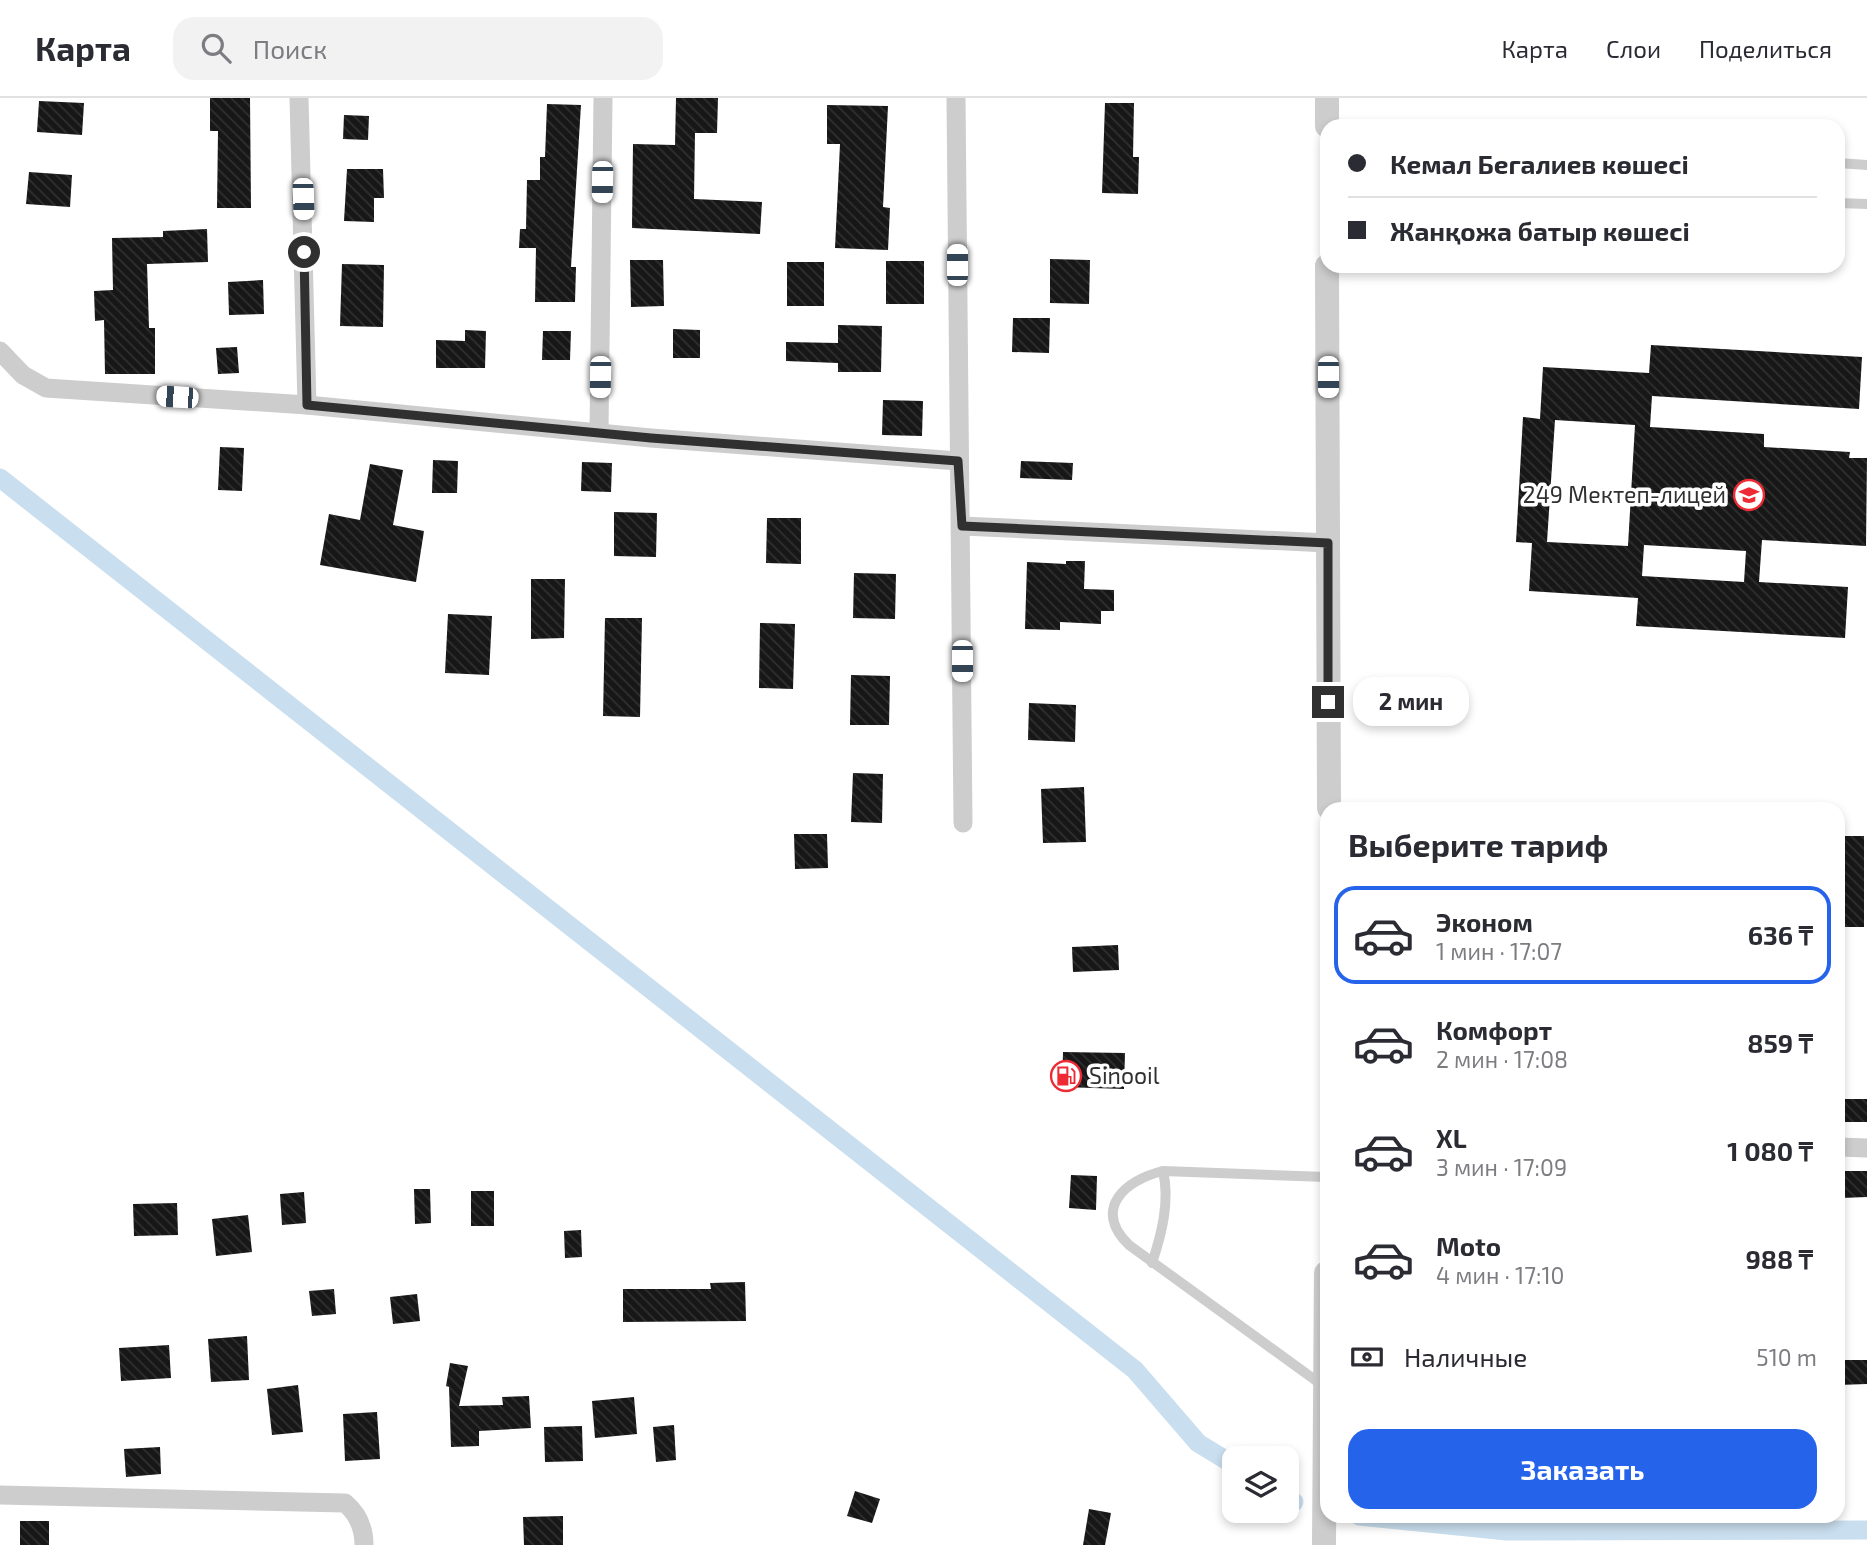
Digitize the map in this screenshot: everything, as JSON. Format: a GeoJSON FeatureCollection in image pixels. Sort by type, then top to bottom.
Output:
{"type":"FeatureCollection","features":[{"type":"Feature","properties":{"kind":"street"},"geometry":{"type":"LineString","coordinates":[[299,98],[307,405]]}},
{"type":"Feature","properties":{"kind":"street"},"geometry":{"type":"LineString","coordinates":[[599,432],[603,98]]}},
{"type":"Feature","properties":{"kind":"street"},"geometry":{"type":"LineString","coordinates":[[956,98],[963,823]]}},
{"type":"Feature","properties":{"kind":"street"},"geometry":{"type":"LineString","coordinates":[[1327,98],[1327,119]]}},
{"type":"Feature","properties":{"kind":"street"},"geometry":{"type":"LineString","coordinates":[[1327,273],[1329,802]]}},
{"type":"Feature","properties":{"kind":"street"},"geometry":{"type":"LineString","coordinates":[[0,351],[23,374],[46,388],[307,405],[958,461]]}},
{"type":"Feature","properties":{"kind":"street"},"geometry":{"type":"LineString","coordinates":[[962,526],[1328,543]]}},
{"type":"Feature","properties":{"kind":"street"},"geometry":{"type":"LineString","coordinates":[[1845,1147],[1867,1148]]}},
{"type":"Feature","properties":{"kind":"street"},"geometry":{"type":"LineString","coordinates":[[0,1495],[345,1503],[355,1511],[364,1534],[364,1545]]}},
{"type":"Feature","properties":{"kind":"street"},"geometry":{"type":"LineString","coordinates":[[1324,1523],[1324,1545]]}},
{"type":"Feature","properties":{"kind":"lane"},"geometry":{"type":"LineString","coordinates":[[1845,163],[1867,165]]}},
{"type":"Feature","properties":{"kind":"lane"},"geometry":{"type":"LineString","coordinates":[[1845,203],[1867,204]]}},
{"type":"Feature","properties":{"kind":"lane"},"geometry":{"type":"LineString","coordinates":[[1320,1177],[1163,1171],[1145,1175],[1125,1186],[1115,1202],[1114,1221],[1119,1235],[1152,1262],[1320,1383]]}},
{"type":"Feature","properties":{"kind":"lane"},"geometry":{"type":"LineString","coordinates":[[1152,1262],[1165,1207],[1167,1188],[1163,1171]]}},
{"type":"Feature","properties":{"kind":"building"},"geometry":{"type":"Polygon","coordinates":[[[210,98],[250,98],[251,208],[217,208],[218,131],[210,131],[210,98]]]}},
{"type":"Feature","properties":{"kind":"building"},"geometry":{"type":"Polygon","coordinates":[[[676,98],[718,98],[717,133],[695,133],[694,199],[762,202],[760,234],[632,228],[633,144],[675,145],[676,98]]]}},
{"type":"Feature","properties":{"kind":"building"},"geometry":{"type":"Polygon","coordinates":[[[39,101],[84,103],[82,135],[37,132],[39,101]]]}},
{"type":"Feature","properties":{"kind":"building"},"geometry":{"type":"Polygon","coordinates":[[[1105,103],[1134,103],[1133,157],[1139,157],[1138,194],[1102,193],[1105,103]]]}},
{"type":"Feature","properties":{"kind":"building"},"geometry":{"type":"Polygon","coordinates":[[[547,104],[581,105],[571,267],[576,267],[575,302],[535,302],[536,248],[519,248],[520,229],[526,229],[527,180],[540,180],[540,157],[545,157],[547,104]]]}},
{"type":"Feature","properties":{"kind":"building"},"geometry":{"type":"Polygon","coordinates":[[[827,105],[888,106],[883,207],[890,208],[888,250],[835,248],[840,144],[827,144],[827,105]]]}},
{"type":"Feature","properties":{"kind":"building"},"geometry":{"type":"Polygon","coordinates":[[[344,115],[369,116],[368,140],[343,139],[344,115]]]}},
{"type":"Feature","properties":{"kind":"building"},"geometry":{"type":"Polygon","coordinates":[[[347,169],[383,169],[384,198],[374,198],[374,222],[344,221],[347,169]]]}},
{"type":"Feature","properties":{"kind":"building"},"geometry":{"type":"Polygon","coordinates":[[[29,172],[72,175],[70,207],[26,204],[29,172]]]}},
{"type":"Feature","properties":{"kind":"building"},"geometry":{"type":"Polygon","coordinates":[[[207,229],[208,262],[147,264],[149,328],[155,328],[155,374],[105,374],[104,320],[95,321],[94,291],[113,290],[112,238],[163,237],[163,231],[207,229]]]}},
{"type":"Feature","properties":{"kind":"building"},"geometry":{"type":"Polygon","coordinates":[[[1050,259],[1090,260],[1089,304],[1050,303],[1050,259]]]}},
{"type":"Feature","properties":{"kind":"building"},"geometry":{"type":"Polygon","coordinates":[[[630,260],[663,260],[664,306],[631,307],[630,260]]]}},
{"type":"Feature","properties":{"kind":"building"},"geometry":{"type":"Polygon","coordinates":[[[886,261],[924,261],[924,304],[886,304],[886,261]]]}},
{"type":"Feature","properties":{"kind":"building"},"geometry":{"type":"Polygon","coordinates":[[[787,262],[824,262],[824,306],[787,306],[787,262]]]}},
{"type":"Feature","properties":{"kind":"building"},"geometry":{"type":"Polygon","coordinates":[[[342,264],[384,265],[383,327],[340,326],[342,264]]]}},
{"type":"Feature","properties":{"kind":"building"},"geometry":{"type":"Polygon","coordinates":[[[263,280],[264,314],[229,315],[228,282],[263,280]]]}},
{"type":"Feature","properties":{"kind":"building"},"geometry":{"type":"Polygon","coordinates":[[[1013,318],[1050,318],[1049,353],[1012,352],[1013,318]]]}},
{"type":"Feature","properties":{"kind":"building"},"geometry":{"type":"Polygon","coordinates":[[[838,325],[882,326],[881,372],[838,372],[838,363],[786,361],[786,342],[838,343],[838,325]]]}},
{"type":"Feature","properties":{"kind":"building"},"geometry":{"type":"Polygon","coordinates":[[[673,329],[700,330],[700,358],[673,358],[673,329]]]}},
{"type":"Feature","properties":{"kind":"building"},"geometry":{"type":"Polygon","coordinates":[[[465,330],[486,331],[485,368],[436,368],[436,340],[465,341],[465,330]]]}},
{"type":"Feature","properties":{"kind":"building"},"geometry":{"type":"Polygon","coordinates":[[[543,331],[571,331],[570,360],[542,360],[543,331]]]}},
{"type":"Feature","properties":{"kind":"building","name":"249 Мектеп-лицей"},"geometry":{"type":"Polygon","coordinates":[[[1651,345],[1862,357],[1859,409],[1652,396],[1650,427],[1764,434],[1764,447],[1850,452],[1849,458],[1867,458],[1866,546],[1762,540],[1759,582],[1848,587],[1845,638],[1636,626],[1638,598],[1529,591],[1532,543],[1516,542],[1523,417],[1540,419],[1543,367],[1649,373],[1651,345]],[[1555,420],[1547,542],[1628,546],[1635,425],[1555,420]],[[1644,545],[1642,576],[1744,582],[1746,551],[1644,545]]]}},
{"type":"Feature","properties":{"kind":"building"},"geometry":{"type":"Polygon","coordinates":[[[237,347],[239,373],[218,374],[216,348],[237,347]]]}},
{"type":"Feature","properties":{"kind":"building"},"geometry":{"type":"Polygon","coordinates":[[[883,400],[923,401],[922,436],[882,435],[883,400]]]}},
{"type":"Feature","properties":{"kind":"building"},"geometry":{"type":"Polygon","coordinates":[[[220,447],[244,448],[242,491],[218,490],[220,447]]]}},
{"type":"Feature","properties":{"kind":"building"},"geometry":{"type":"Polygon","coordinates":[[[433,460],[458,461],[457,493],[432,493],[433,460]]]}},
{"type":"Feature","properties":{"kind":"building"},"geometry":{"type":"Polygon","coordinates":[[[1021,461],[1073,463],[1072,480],[1020,478],[1021,461]]]}},
{"type":"Feature","properties":{"kind":"building"},"geometry":{"type":"Polygon","coordinates":[[[582,462],[612,463],[611,492],[581,491],[582,462]]]}},
{"type":"Feature","properties":{"kind":"building"},"geometry":{"type":"Polygon","coordinates":[[[370,464],[403,470],[393,525],[424,531],[416,582],[320,565],[329,514],[360,520],[370,464]]]}},
{"type":"Feature","properties":{"kind":"building"},"geometry":{"type":"Polygon","coordinates":[[[614,512],[657,513],[656,557],[614,556],[614,512]]]}},
{"type":"Feature","properties":{"kind":"building"},"geometry":{"type":"Polygon","coordinates":[[[767,518],[801,518],[801,564],[766,563],[767,518]]]}},
{"type":"Feature","properties":{"kind":"building"},"geometry":{"type":"Polygon","coordinates":[[[1066,561],[1085,561],[1084,589],[1114,590],[1114,611],[1101,611],[1101,624],[1060,622],[1060,630],[1025,629],[1027,562],[1066,564],[1066,561]]]}},
{"type":"Feature","properties":{"kind":"building"},"geometry":{"type":"Polygon","coordinates":[[[854,573],[896,574],[895,619],[853,618],[854,573]]]}},
{"type":"Feature","properties":{"kind":"building"},"geometry":{"type":"Polygon","coordinates":[[[531,579],[565,579],[564,638],[531,639],[531,579]]]}},
{"type":"Feature","properties":{"kind":"building"},"geometry":{"type":"Polygon","coordinates":[[[448,614],[492,616],[489,675],[445,673],[448,614]]]}},
{"type":"Feature","properties":{"kind":"building"},"geometry":{"type":"Polygon","coordinates":[[[605,618],[642,618],[640,717],[603,716],[605,618]]]}},
{"type":"Feature","properties":{"kind":"building"},"geometry":{"type":"Polygon","coordinates":[[[760,623],[795,624],[793,689],[759,688],[760,623]]]}},
{"type":"Feature","properties":{"kind":"building"},"geometry":{"type":"Polygon","coordinates":[[[851,675],[890,676],[889,725],[850,725],[851,675]]]}},
{"type":"Feature","properties":{"kind":"building"},"geometry":{"type":"Polygon","coordinates":[[[1029,703],[1076,705],[1075,742],[1028,740],[1029,703]]]}},
{"type":"Feature","properties":{"kind":"building"},"geometry":{"type":"Polygon","coordinates":[[[853,773],[883,774],[882,823],[851,822],[853,773]]]}},
{"type":"Feature","properties":{"kind":"building"},"geometry":{"type":"Polygon","coordinates":[[[1084,787],[1086,842],[1043,843],[1041,789],[1084,787]]]}},
{"type":"Feature","properties":{"kind":"building"},"geometry":{"type":"Polygon","coordinates":[[[794,834],[827,834],[828,868],[795,869],[794,834]]]}},
{"type":"Feature","properties":{"kind":"building"},"geometry":{"type":"Polygon","coordinates":[[[1845,836],[1864,836],[1864,927],[1845,927],[1845,836]]]}},
{"type":"Feature","properties":{"kind":"building"},"geometry":{"type":"Polygon","coordinates":[[[1118,945],[1119,970],[1073,972],[1072,947],[1118,945]]]}},
{"type":"Feature","properties":{"kind":"building"},"geometry":{"type":"Polygon","coordinates":[[[1063,1052],[1125,1053],[1124,1089],[1062,1087],[1063,1052]]]}},
{"type":"Feature","properties":{"kind":"building"},"geometry":{"type":"Polygon","coordinates":[[[1845,1099],[1867,1099],[1867,1122],[1845,1122],[1845,1099]]]}},
{"type":"Feature","properties":{"kind":"building"},"geometry":{"type":"Polygon","coordinates":[[[1845,1171],[1867,1171],[1867,1197],[1845,1198],[1845,1171]]]}},
{"type":"Feature","properties":{"kind":"building"},"geometry":{"type":"Polygon","coordinates":[[[1071,1175],[1097,1176],[1096,1210],[1069,1208],[1071,1175]]]}},
{"type":"Feature","properties":{"kind":"building"},"geometry":{"type":"Polygon","coordinates":[[[414,1189],[430,1189],[431,1223],[415,1224],[414,1189]]]}},
{"type":"Feature","properties":{"kind":"building"},"geometry":{"type":"Polygon","coordinates":[[[471,1191],[494,1191],[494,1226],[471,1226],[471,1191]]]}},
{"type":"Feature","properties":{"kind":"building"},"geometry":{"type":"Polygon","coordinates":[[[304,1192],[306,1223],[282,1225],[280,1194],[304,1192]]]}},
{"type":"Feature","properties":{"kind":"building"},"geometry":{"type":"Polygon","coordinates":[[[177,1203],[178,1235],[134,1236],[133,1204],[177,1203]]]}},
{"type":"Feature","properties":{"kind":"building"},"geometry":{"type":"Polygon","coordinates":[[[248,1215],[252,1252],[216,1256],[212,1219],[248,1215]]]}},
{"type":"Feature","properties":{"kind":"building"},"geometry":{"type":"Polygon","coordinates":[[[581,1230],[582,1257],[565,1258],[564,1231],[581,1230]]]}},
{"type":"Feature","properties":{"kind":"building"},"geometry":{"type":"Polygon","coordinates":[[[745,1282],[746,1321],[623,1322],[623,1289],[711,1289],[710,1283],[745,1282]]]}},
{"type":"Feature","properties":{"kind":"building"},"geometry":{"type":"Polygon","coordinates":[[[334,1289],[336,1314],[312,1316],[309,1291],[334,1289]]]}},
{"type":"Feature","properties":{"kind":"building"},"geometry":{"type":"Polygon","coordinates":[[[417,1294],[420,1321],[393,1324],[390,1297],[417,1294]]]}},
{"type":"Feature","properties":{"kind":"building"},"geometry":{"type":"Polygon","coordinates":[[[247,1336],[249,1380],[211,1382],[208,1339],[247,1336]]]}},
{"type":"Feature","properties":{"kind":"building"},"geometry":{"type":"Polygon","coordinates":[[[169,1345],[171,1378],[121,1381],[119,1348],[169,1345]]]}},
{"type":"Feature","properties":{"kind":"building"},"geometry":{"type":"Polygon","coordinates":[[[1845,1360],[1867,1360],[1867,1384],[1845,1385],[1845,1360]]]}},
{"type":"Feature","properties":{"kind":"building"},"geometry":{"type":"Polygon","coordinates":[[[450,1363],[468,1366],[459,1406],[503,1405],[502,1397],[529,1396],[531,1428],[479,1431],[479,1446],[451,1447],[449,1387],[446,1386],[450,1363]]]}},
{"type":"Feature","properties":{"kind":"building"},"geometry":{"type":"Polygon","coordinates":[[[298,1385],[303,1432],[272,1435],[267,1389],[298,1385]]]}},
{"type":"Feature","properties":{"kind":"building"},"geometry":{"type":"Polygon","coordinates":[[[634,1397],[637,1434],[595,1438],[592,1401],[634,1397]]]}},
{"type":"Feature","properties":{"kind":"building"},"geometry":{"type":"Polygon","coordinates":[[[377,1412],[380,1459],[345,1461],[343,1414],[377,1412]]]}},
{"type":"Feature","properties":{"kind":"building"},"geometry":{"type":"Polygon","coordinates":[[[674,1425],[676,1460],[656,1462],[653,1427],[674,1425]]]}},
{"type":"Feature","properties":{"kind":"building"},"geometry":{"type":"Polygon","coordinates":[[[582,1426],[583,1461],[545,1462],[544,1427],[582,1426]]]}},
{"type":"Feature","properties":{"kind":"building"},"geometry":{"type":"Polygon","coordinates":[[[160,1447],[161,1474],[126,1477],[124,1449],[160,1447]]]}},
{"type":"Feature","properties":{"kind":"building"},"geometry":{"type":"Polygon","coordinates":[[[855,1491],[880,1499],[872,1523],[847,1516],[855,1491]]]}},
{"type":"Feature","properties":{"kind":"building"},"geometry":{"type":"Polygon","coordinates":[[[1089,1509],[1111,1513],[1105,1545],[1083,1545],[1089,1509]]]}},
{"type":"Feature","properties":{"kind":"building"},"geometry":{"type":"Polygon","coordinates":[[[563,1516],[563,1545],[524,1545],[523,1517],[563,1516]]]}},
{"type":"Feature","properties":{"kind":"building"},"geometry":{"type":"Polygon","coordinates":[[[20,1521],[49,1521],[49,1545],[20,1545],[20,1521]]]}},
{"type":"Feature","properties":{"kind":"waterway"},"geometry":{"type":"LineString","coordinates":[[0,478],[1135,1370],[1198,1443],[1222,1458]]}},
{"type":"Feature","properties":{"kind":"waterway"},"geometry":{"type":"LineString","coordinates":[[1428,1523],[1507,1531],[1867,1530]]}},
{"type":"Feature","properties":{"kind":"place","name":"249 Мектеп-лицей"},"geometry":{"type":"Point","coordinates":[1749,495]}},
{"type":"Feature","properties":{"kind":"place","name":"Sinooil"},"geometry":{"type":"Point","coordinates":[1066,1076]}},
{"type":"Feature","properties":{"kind":"route"},"geometry":{"type":"LineString","coordinates":[[304,252],[307,405],[651,438],[958,461],[962,526],[1328,543],[1328,702]]}}]}
